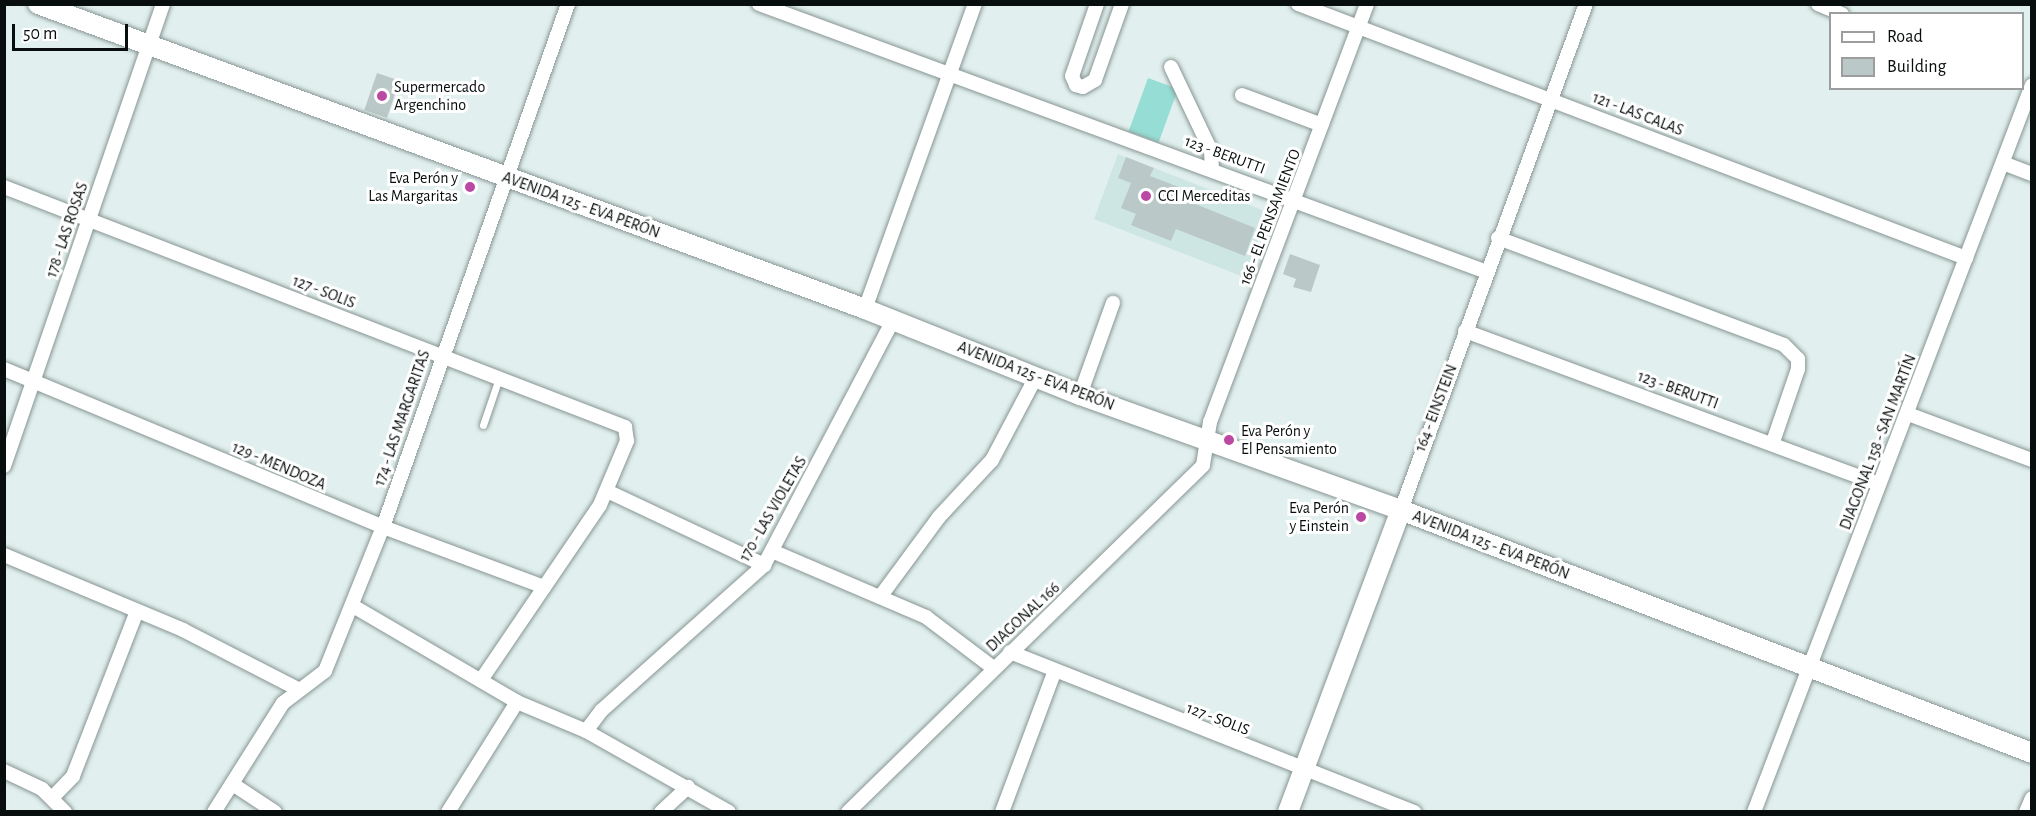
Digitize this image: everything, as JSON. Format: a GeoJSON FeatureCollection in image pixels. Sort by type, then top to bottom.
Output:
{"type":"FeatureCollection","features":[{"type":"Feature","properties":{"kind":"street","name":"AVENIDA 125 - EVA PERÓN"},"geometry":{"type":"LineString","coordinates":[[38,4],[509,180],[865,309],[1080,395],[1401,510],[2031,753]]}},
{"type":"Feature","properties":{"kind":"street","name":"178 - LAS ROSAS"},"geometry":{"type":"LineString","coordinates":[[4,466],[163,4]]}},
{"type":"Feature","properties":{"kind":"street","name":"174 - LAS MARGARITAS"},"geometry":{"type":"LineString","coordinates":[[214,812],[234,785],[284,703],[298,689],[325,671],[353,606],[441,354],[509,180],[568,4]]}},
{"type":"Feature","properties":{"kind":"street","name":"123 - BERUTTI"},"geometry":{"type":"LineString","coordinates":[[759,4],[1295,198],[1488,272]]}},
{"type":"Feature","properties":{"kind":"street"},"geometry":{"type":"LineString","coordinates":[[865,309],[975,4]]}},
{"type":"Feature","properties":{"kind":"street"},"geometry":{"type":"LineString","coordinates":[[1097,4],[1073,69],[1076,85],[1095,80],[1122,4]]}},
{"type":"Feature","properties":{"kind":"street","name":"121 - LAS CALAS"},"geometry":{"type":"LineString","coordinates":[[1298,4],[1966,258]]}},
{"type":"Feature","properties":{"kind":"street","name":"166 - EL PENSAMIENTO"},"geometry":{"type":"LineString","coordinates":[[1210,441],[1210,422],[1367,4]]}},
{"type":"Feature","properties":{"kind":"street","name":"164 - EINSTEIN"},"geometry":{"type":"LineString","coordinates":[[1288,812],[1586,4]]}},
{"type":"Feature","properties":{"kind":"street"},"geometry":{"type":"LineString","coordinates":[[1818,4],[1837,12]]}},
{"type":"Feature","properties":{"kind":"street"},"geometry":{"type":"LineString","coordinates":[[1171,67],[1210,151],[1212,168]]}},
{"type":"Feature","properties":{"kind":"street","name":"DIAGONAL 158 - SAN MARTÍN"},"geometry":{"type":"LineString","coordinates":[[1754,812],[1811,669],[1878,484],[1908,414],[2031,85]]}},
{"type":"Feature","properties":{"kind":"street"},"geometry":{"type":"LineString","coordinates":[[1242,95],[1322,125]]}},
{"type":"Feature","properties":{"kind":"street"},"geometry":{"type":"LineString","coordinates":[[2003,163],[2031,174]]}},
{"type":"Feature","properties":{"kind":"street","name":"127 - SOLIS"},"geometry":{"type":"LineString","coordinates":[[4,187],[87,221],[619,423],[629,432],[607,491]]}},
{"type":"Feature","properties":{"kind":"street"},"geometry":{"type":"LineString","coordinates":[[1498,238],[1784,345],[1798,359],[1798,369],[1773,441]]}},
{"type":"Feature","properties":{"kind":"street"},"geometry":{"type":"LineString","coordinates":[[1080,395],[1113,303]]}},
{"type":"Feature","properties":{"kind":"street","name":"170 - LAS VIOLETAS"},"geometry":{"type":"LineString","coordinates":[[585,731],[602,710],[764,565],[894,320]]}},
{"type":"Feature","properties":{"kind":"street","name":"123 - BERUTTI"},"geometry":{"type":"LineString","coordinates":[[1465,331],[1773,441],[1878,484]]}},
{"type":"Feature","properties":{"kind":"street","name":"129 - MENDOZA"},"geometry":{"type":"LineString","coordinates":[[4,369],[382,527],[544,587]]}},
{"type":"Feature","properties":{"kind":"street"},"geometry":{"type":"LineString","coordinates":[[880,597],[939,517],[992,460],[1036,377]]}},
{"type":"Feature","properties":{"kind":"street"},"geometry":{"type":"LineString","coordinates":[[1908,414],[2031,460]]}},
{"type":"Feature","properties":{"kind":"street","name":"DIAGONAL 166"},"geometry":{"type":"LineString","coordinates":[[848,812],[992,667],[1187,484],[1208,455],[1210,441]]}},
{"type":"Feature","properties":{"kind":"street"},"geometry":{"type":"LineString","coordinates":[[481,680],[607,491],[764,565]]}},
{"type":"Feature","properties":{"kind":"street"},"geometry":{"type":"LineString","coordinates":[[772,551],[880,597],[942,627],[992,667]]}},
{"type":"Feature","properties":{"kind":"street"},"geometry":{"type":"LineString","coordinates":[[4,555],[257,665],[298,689]]}},
{"type":"Feature","properties":{"kind":"street"},"geometry":{"type":"LineString","coordinates":[[353,606],[517,702],[585,731],[729,812]]}},
{"type":"Feature","properties":{"kind":"street"},"geometry":{"type":"LineString","coordinates":[[53,797],[73,776],[137,611]]}},
{"type":"Feature","properties":{"kind":"street","name":"127 - SOLIS"},"geometry":{"type":"LineString","coordinates":[[1010,652],[1054,673],[1415,812]]}},
{"type":"Feature","properties":{"kind":"street"},"geometry":{"type":"LineString","coordinates":[[1002,812],[1054,673]]}},
{"type":"Feature","properties":{"kind":"street"},"geometry":{"type":"LineString","coordinates":[[448,812],[517,702]]}},
{"type":"Feature","properties":{"kind":"street"},"geometry":{"type":"LineString","coordinates":[[4,771],[53,797],[65,812]]}},
{"type":"Feature","properties":{"kind":"street"},"geometry":{"type":"LineString","coordinates":[[234,785],[275,812]]}},
{"type":"Feature","properties":{"kind":"street"},"geometry":{"type":"LineString","coordinates":[[661,812],[688,787]]}},
{"type":"Feature","properties":{"kind":"street"},"geometry":{"type":"LineString","coordinates":[[2026,812],[2031,798]]}},
{"type":"Feature","properties":{"kind":"lane"},"geometry":{"type":"LineString","coordinates":[[483,425],[499,378]]}},
{"type":"Feature","properties":{"kind":"shaded area"},"geometry":{"type":"Polygon","coordinates":[[[1148,78],[1178,89],[1159,143],[1129,132],[1148,78]]]}},
{"type":"Feature","properties":{"kind":"shaded area"},"geometry":{"type":"Polygon","coordinates":[[[1118,154],[1262,210],[1266,219],[1244,277],[1094,219],[1118,154]]]}},
{"type":"Feature","properties":{"kind":"building","name":"Supermercado Argenchino"},"geometry":{"type":"Polygon","coordinates":[[[377,73],[400,81],[387,118],[364,110],[377,73]]]}},
{"type":"Feature","properties":{"kind":"building","name":"CCI Merceditas"},"geometry":{"type":"Polygon","coordinates":[[[1126,157],[1154,168],[1150,176],[1192,192],[1188,201],[1255,228],[1245,256],[1176,229],[1171,241],[1131,225],[1136,214],[1121,208],[1131,183],[1118,178],[1126,157]]]}},
{"type":"Feature","properties":{"kind":"building"},"geometry":{"type":"Polygon","coordinates":[[[1290,254],[1320,265],[1311,292],[1293,287],[1296,279],[1283,274],[1290,254]]]}},
{"type":"Feature","properties":{"kind":"place","name":"Supermercado Argenchino"},"geometry":{"type":"Point","coordinates":[382,96]}},
{"type":"Feature","properties":{"kind":"place","name":"Eva Perón y Las Margaritas"},"geometry":{"type":"Point","coordinates":[470,187]}},
{"type":"Feature","properties":{"kind":"place","name":"CCI Merceditas"},"geometry":{"type":"Point","coordinates":[1146,196]}},
{"type":"Feature","properties":{"kind":"place","name":"Eva Perón y El Pensamiento"},"geometry":{"type":"Point","coordinates":[1229,440]}},
{"type":"Feature","properties":{"kind":"place","name":"Eva Perón y Einstein"},"geometry":{"type":"Point","coordinates":[1361,517]}}]}
